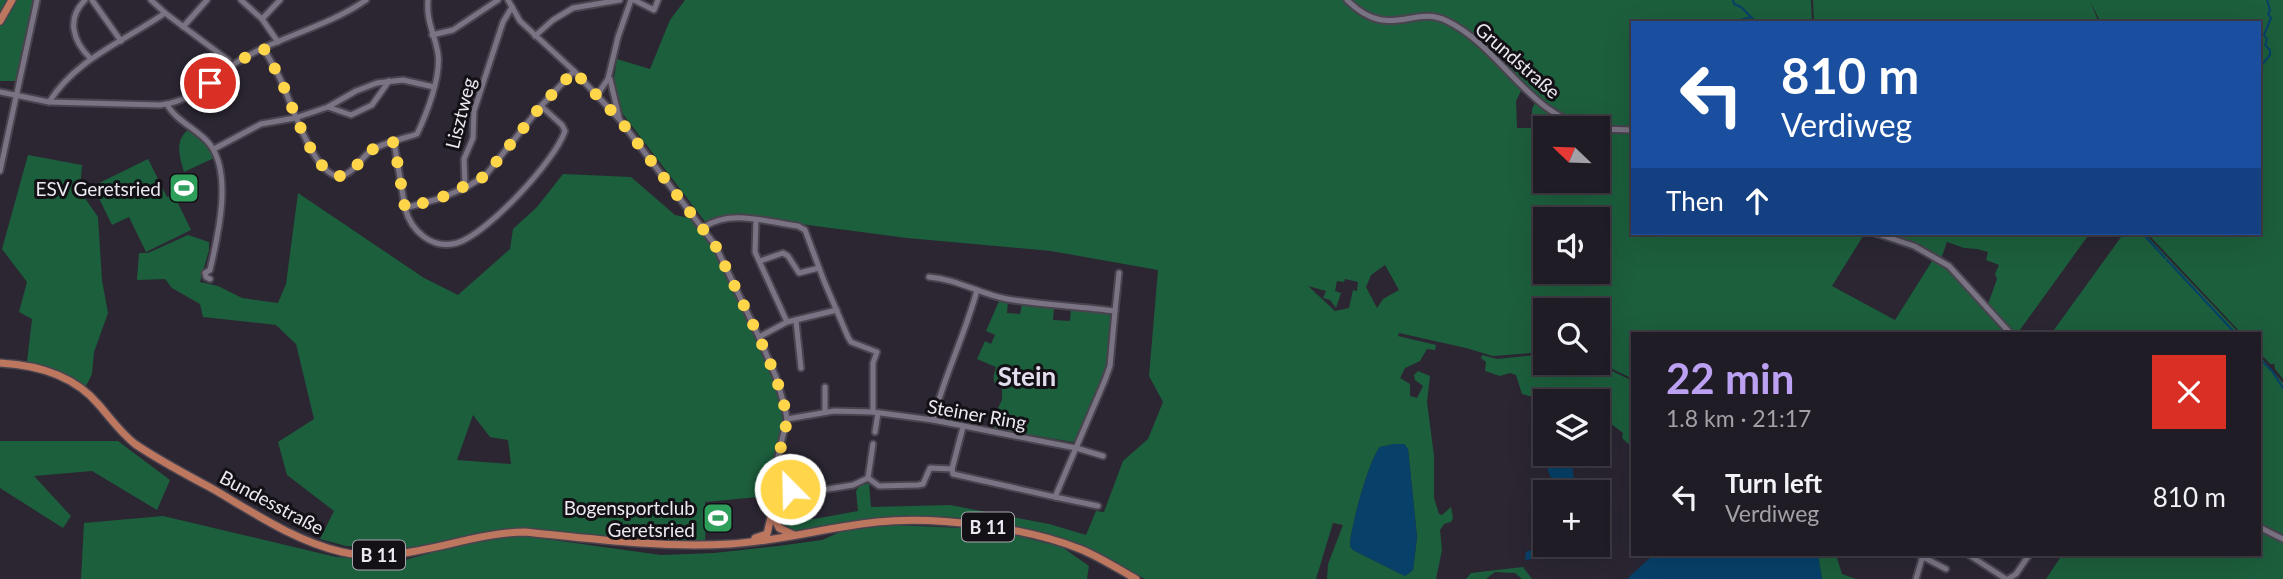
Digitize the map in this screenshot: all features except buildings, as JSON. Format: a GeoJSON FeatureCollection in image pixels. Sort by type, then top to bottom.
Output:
{"type":"FeatureCollection","features":[{"type":"Feature","properties":{"kind":"main road"},"geometry":{"type":"LineString","coordinates":[[0,21],[12,0]]}},
{"type":"Feature","properties":{"kind":"main road","name":"Bundesstraße"},"geometry":{"type":"LineString","coordinates":[[0,363],[38,367],[72,382],[86,391],[135,444],[290,533],[325,548],[364,555],[388,555],[408,553],[483,535],[525,532],[658,544],[734,544],[775,540]]}},
{"type":"Feature","properties":{"kind":"main road"},"geometry":{"type":"LineString","coordinates":[[734,544],[744,539],[765,536],[769,531],[772,513]]}},
{"type":"Feature","properties":{"kind":"main road"},"geometry":{"type":"LineString","coordinates":[[772,513],[779,528],[798,536]]}},
{"type":"Feature","properties":{"kind":"main road"},"geometry":{"type":"LineString","coordinates":[[772,513],[775,540]]}},
{"type":"Feature","properties":{"kind":"main road","name":"B 11"},"geometry":{"type":"LineString","coordinates":[[775,540],[885,522],[975,524],[1080,549],[1136,579]]}},
{"type":"Feature","properties":{"kind":"street"},"geometry":{"type":"LineString","coordinates":[[0,171],[37,0]]}},
{"type":"Feature","properties":{"kind":"street"},"geometry":{"type":"LineString","coordinates":[[85,0],[78,7],[73,28],[80,49],[90,58]]}},
{"type":"Feature","properties":{"kind":"street"},"geometry":{"type":"LineString","coordinates":[[92,0],[121,41]]}},
{"type":"Feature","properties":{"kind":"street"},"geometry":{"type":"LineString","coordinates":[[151,0],[232,66]]}},
{"type":"Feature","properties":{"kind":"street"},"geometry":{"type":"LineString","coordinates":[[183,27],[207,0]]}},
{"type":"Feature","properties":{"kind":"street"},"geometry":{"type":"LineString","coordinates":[[241,0],[262,19],[278,42]]}},
{"type":"Feature","properties":{"kind":"street"},"geometry":{"type":"LineString","coordinates":[[262,19],[280,0]]}},
{"type":"Feature","properties":{"kind":"street"},"geometry":{"type":"LineString","coordinates":[[0,92],[49,102],[167,104],[190,97],[232,66],[366,0]]}},
{"type":"Feature","properties":{"kind":"street"},"geometry":{"type":"LineString","coordinates":[[264,49],[283,85],[295,118],[321,165],[328,173],[338,176],[346,174],[371,150],[417,134],[434,87],[438,55],[427,15],[428,0]]}},
{"type":"Feature","properties":{"kind":"street"},"geometry":{"type":"LineString","coordinates":[[432,35],[453,30],[498,0]]}},
{"type":"Feature","properties":{"kind":"street"},"geometry":{"type":"LineString","coordinates":[[508,0],[520,21],[574,71],[620,120],[704,227],[715,245],[779,384],[787,419],[775,466],[772,513]]}},
{"type":"Feature","properties":{"kind":"street"},"geometry":{"type":"LineString","coordinates":[[535,36],[553,20],[573,8],[620,0]]}},
{"type":"Feature","properties":{"kind":"street"},"geometry":{"type":"LineString","coordinates":[[599,97],[610,76],[618,37],[631,0],[654,10],[658,0]]}},
{"type":"Feature","properties":{"kind":"street","name":"Grundstraße"},"geometry":{"type":"LineString","coordinates":[[1347,0],[1354,7],[1380,21],[1435,17],[1450,22],[1485,50],[1549,110],[1560,116]]}},
{"type":"Feature","properties":{"kind":"street","name":"Lisztweg"},"geometry":{"type":"LineString","coordinates":[[465,188],[464,159],[472,138],[474,111],[503,22],[512,6]]}},
{"type":"Feature","properties":{"kind":"street"},"geometry":{"type":"LineString","coordinates":[[49,102],[56,90],[90,58],[165,13]]}},
{"type":"Feature","properties":{"kind":"street"},"geometry":{"type":"LineString","coordinates":[[405,208],[438,199],[485,176],[541,106],[574,71]]}},
{"type":"Feature","properties":{"kind":"street"},"geometry":{"type":"LineString","coordinates":[[610,76],[620,120]]}},
{"type":"Feature","properties":{"kind":"street"},"geometry":{"type":"LineString","coordinates":[[214,149],[261,124],[295,118],[328,107],[356,91],[390,80],[434,87]]}},
{"type":"Feature","properties":{"kind":"street"},"geometry":{"type":"LineString","coordinates":[[328,107],[351,116],[372,105],[390,80]]}},
{"type":"Feature","properties":{"kind":"street"},"geometry":{"type":"LineString","coordinates":[[599,97],[610,85]]}},
{"type":"Feature","properties":{"kind":"street"},"geometry":{"type":"LineString","coordinates":[[167,104],[172,112],[194,128],[214,149],[221,171],[218,237],[210,270]]}},
{"type":"Feature","properties":{"kind":"street"},"geometry":{"type":"LineString","coordinates":[[394,142],[405,208],[414,228],[427,239],[454,244],[472,236],[513,200],[562,139],[565,131],[562,125],[541,106]]}},
{"type":"Feature","properties":{"kind":"street"},"geometry":{"type":"LineString","coordinates":[[1610,129],[1631,130]]}},
{"type":"Feature","properties":{"kind":"street"},"geometry":{"type":"LineString","coordinates":[[704,227],[722,218],[803,227],[851,342],[877,352],[873,363],[875,432]]}},
{"type":"Feature","properties":{"kind":"street"},"geometry":{"type":"LineString","coordinates":[[757,220],[754,247],[787,322]]}},
{"type":"Feature","properties":{"kind":"street"},"geometry":{"type":"LineString","coordinates":[[1881,235],[1914,246],[1949,266],[2009,332]]}},
{"type":"Feature","properties":{"kind":"street"},"geometry":{"type":"LineString","coordinates":[[760,261],[783,253],[799,273],[819,268]]}},
{"type":"Feature","properties":{"kind":"street"},"geometry":{"type":"LineString","coordinates":[[1055,497],[1110,366],[1119,273]]}},
{"type":"Feature","properties":{"kind":"street"},"geometry":{"type":"LineString","coordinates":[[929,276],[957,281],[1008,299],[1115,311]]}},
{"type":"Feature","properties":{"kind":"street"},"geometry":{"type":"LineString","coordinates":[[933,420],[968,324],[977,290]]}},
{"type":"Feature","properties":{"kind":"street"},"geometry":{"type":"LineString","coordinates":[[759,337],[787,322],[837,310]]}},
{"type":"Feature","properties":{"kind":"street"},"geometry":{"type":"LineString","coordinates":[[796,321],[801,368]]}},
{"type":"Feature","properties":{"kind":"street"},"geometry":{"type":"LineString","coordinates":[[825,387],[825,412]]}},
{"type":"Feature","properties":{"kind":"street","name":"Steiner Ring"},"geometry":{"type":"LineString","coordinates":[[787,419],[825,412],[875,413],[933,420],[1076,448],[1103,456]]}},
{"type":"Feature","properties":{"kind":"street"},"geometry":{"type":"LineString","coordinates":[[963,426],[953,474],[1098,506]]}},
{"type":"Feature","properties":{"kind":"street"},"geometry":{"type":"LineString","coordinates":[[868,478],[873,444]]}},
{"type":"Feature","properties":{"kind":"street"},"geometry":{"type":"LineString","coordinates":[[775,466],[785,473],[790,489],[797,494],[853,485],[868,478]]}},
{"type":"Feature","properties":{"kind":"street"},"geometry":{"type":"LineString","coordinates":[[868,478],[879,486],[918,485],[923,484],[930,468],[952,469]]}},
{"type":"Feature","properties":{"kind":"street"},"geometry":{"type":"LineString","coordinates":[[2261,528],[2283,539]]}},
{"type":"Feature","properties":{"kind":"street"},"geometry":{"type":"LineString","coordinates":[[1916,579],[1922,556]]}},
{"type":"Feature","properties":{"kind":"street"},"geometry":{"type":"LineString","coordinates":[[1924,556],[1946,569]]}},
{"type":"Feature","properties":{"kind":"street"},"geometry":{"type":"LineString","coordinates":[[1971,556],[2007,579],[2016,574],[2028,556]]}},
{"type":"Feature","properties":{"kind":"green space"},"geometry":{"type":"Polygon","coordinates":[[[0,0],[35,0],[16,81],[0,81],[0,0]]]}},
{"type":"Feature","properties":{"kind":"green space"},"geometry":{"type":"Polygon","coordinates":[[[685,0],[1811,0],[1812,21],[1631,21],[1631,128],[1610,127],[1610,116],[1565,116],[1524,85],[1516,101],[1517,128],[1532,128],[1532,109],[1536,101],[1557,116],[1533,116],[1533,193],[1610,193],[1610,130],[1631,131],[1631,235],[1864,235],[1832,286],[1895,320],[1934,258],[1964,284],[2007,332],[1631,332],[1631,378],[1610,368],[1610,298],[1533,298],[1533,353],[1493,356],[1399,333],[1398,336],[1436,345],[1435,350],[1427,349],[1420,361],[1405,368],[1400,378],[1410,384],[1410,396],[1417,398],[1423,386],[1415,380],[1414,375],[1418,371],[1430,376],[1427,402],[1434,456],[1434,498],[1439,514],[1442,515],[1451,507],[1453,518],[1440,530],[1442,550],[1436,579],[1327,579],[1328,564],[1343,525],[1333,523],[1316,579],[1145,579],[1080,545],[1047,535],[952,517],[904,516],[875,519],[832,529],[792,532],[784,528],[780,521],[814,519],[858,511],[856,491],[859,486],[869,483],[871,507],[950,505],[1049,524],[1086,535],[1096,511],[1104,512],[1123,461],[1148,439],[1163,402],[1149,376],[1158,270],[1051,251],[907,238],[746,217],[722,217],[706,223],[619,109],[612,92],[617,59],[650,69],[670,20],[685,0]],[[1385,265],[1371,275],[1366,287],[1377,308],[1383,299],[1399,290],[1385,265]],[[1345,279],[1344,282],[1337,281],[1335,291],[1341,293],[1336,308],[1330,300],[1323,298],[1326,291],[1308,286],[1335,311],[1349,308],[1353,290],[1357,291],[1358,282],[1345,279]],[[1404,444],[1380,447],[1376,454],[1361,495],[1350,546],[1405,576],[1413,570],[1417,537],[1408,449],[1404,444]]]}},
{"type":"Feature","properties":{"kind":"green space"},"geometry":{"type":"Polygon","coordinates":[[[1813,0],[2283,0],[2283,379],[2274,364],[2270,364],[2261,354],[2261,332],[2240,332],[2149,235],[2261,235],[2261,21],[2100,21],[2090,1],[2098,21],[1814,21],[1813,0]]]}},
{"type":"Feature","properties":{"kind":"green space"},"geometry":{"type":"Polygon","coordinates":[[[188,130],[204,142],[214,158],[184,172],[180,144],[188,130]]]}},
{"type":"Feature","properties":{"kind":"green space"},"geometry":{"type":"Polygon","coordinates":[[[28,155],[82,165],[80,191],[98,217],[102,280],[108,313],[94,352],[92,374],[85,388],[59,372],[27,362],[32,319],[19,312],[27,282],[2,249],[28,155]]]}},
{"type":"Feature","properties":{"kind":"green space"},"geometry":{"type":"Polygon","coordinates":[[[148,159],[167,197],[174,195],[191,230],[146,252],[129,217],[112,225],[93,186],[148,159]]]}},
{"type":"Feature","properties":{"kind":"green space"},"geometry":{"type":"Polygon","coordinates":[[[563,174],[631,177],[675,215],[693,219],[712,245],[775,381],[785,419],[774,466],[765,490],[758,497],[705,502],[706,518],[711,508],[719,506],[726,509],[730,520],[726,527],[718,530],[712,528],[706,519],[705,542],[658,542],[524,530],[407,550],[346,546],[320,539],[334,511],[287,475],[278,442],[314,419],[296,344],[276,325],[203,317],[200,304],[172,288],[165,279],[137,280],[139,253],[148,253],[188,235],[209,242],[200,282],[218,286],[242,298],[278,303],[286,284],[298,193],[424,278],[458,295],[510,249],[513,229],[537,207],[563,174]],[[473,415],[457,460],[511,464],[508,440],[490,437],[473,415]]]}},
{"type":"Feature","properties":{"kind":"green space","name":"ESV Geretsried"},"geometry":{"type":"Polygon","coordinates":[[[189,176],[197,191],[180,200],[172,185],[189,176]]]}},
{"type":"Feature","properties":{"kind":"green space"},"geometry":{"type":"Polygon","coordinates":[[[1886,235],[2089,235],[2018,332],[2012,332],[1987,307],[1999,265],[1986,260],[1988,252],[1947,242],[1941,259],[1912,242],[1886,235]]]}},
{"type":"Feature","properties":{"kind":"green space"},"geometry":{"type":"Polygon","coordinates":[[[2123,235],[2146,235],[2238,332],[2052,332],[2123,235]]]}},
{"type":"Feature","properties":{"kind":"green space"},"geometry":{"type":"Polygon","coordinates":[[[999,301],[1008,302],[1007,313],[1020,314],[1022,304],[1054,307],[1053,320],[1070,321],[1071,309],[1112,315],[1107,364],[1079,437],[1073,442],[988,428],[1002,400],[1002,389],[994,380],[996,367],[977,359],[985,341],[991,344],[995,335],[986,331],[999,301]]]}},
{"type":"Feature","properties":{"kind":"green space"},"geometry":{"type":"Polygon","coordinates":[[[1482,355],[1497,359],[1533,355],[1533,375],[1610,375],[1610,370],[1631,380],[1631,446],[1622,438],[1623,433],[1610,423],[1610,389],[1533,389],[1533,397],[1522,394],[1516,375],[1510,373],[1500,376],[1485,371],[1486,362],[1481,358],[1482,355]]]}},
{"type":"Feature","properties":{"kind":"green space"},"geometry":{"type":"Polygon","coordinates":[[[2261,357],[2283,383],[2283,537],[2261,526],[2261,357]]]}},
{"type":"Feature","properties":{"kind":"green space"},"geometry":{"type":"Polygon","coordinates":[[[0,441],[118,441],[170,480],[157,510],[92,471],[34,476],[71,516],[63,528],[0,488],[0,441]]]}},
{"type":"Feature","properties":{"kind":"green space"},"geometry":{"type":"Polygon","coordinates":[[[163,516],[336,557],[405,560],[467,543],[507,536],[661,555],[714,553],[822,540],[840,532],[894,525],[1006,533],[1062,547],[1089,566],[1087,579],[81,579],[84,523],[163,516]]]}},
{"type":"Feature","properties":{"kind":"green space"},"geometry":{"type":"Polygon","coordinates":[[[2261,530],[2283,541],[2283,579],[2046,579],[2061,556],[2261,556],[2261,530]]]}},
{"type":"Feature","properties":{"kind":"green space"},"geometry":{"type":"Polygon","coordinates":[[[1818,556],[1834,556],[1842,574],[1856,579],[1822,579],[1818,556]]]}},
{"type":"Feature","properties":{"kind":"green space"},"geometry":{"type":"Polygon","coordinates":[[[1523,567],[1532,579],[1522,579],[1515,573],[1495,572],[1486,579],[1466,579],[1471,573],[1523,567]]]}},
{"type":"Feature","properties":{"kind":"water"},"geometry":{"type":"Polygon","coordinates":[[[1404,444],[1408,449],[1417,537],[1413,570],[1405,576],[1350,546],[1353,525],[1371,465],[1380,447],[1404,444]]]}},
{"type":"Feature","properties":{"kind":"water"},"geometry":{"type":"Polygon","coordinates":[[[1547,466],[1572,466],[1574,480],[1553,480],[1547,466]]]}},
{"type":"Feature","properties":{"kind":"water"},"geometry":{"type":"Polygon","coordinates":[[[1533,549],[1533,557],[1548,557],[1525,560],[1526,552],[1533,549]]]}},
{"type":"Feature","properties":{"kind":"water"},"geometry":{"type":"Polygon","coordinates":[[[1652,556],[1818,556],[1822,579],[1627,579],[1652,556]]]}},
{"type":"Feature","properties":{"kind":"waterway"},"geometry":{"type":"LineString","coordinates":[[1733,0],[1734,4],[1755,21]]}},
{"type":"Feature","properties":{"kind":"waterway"},"geometry":{"type":"LineString","coordinates":[[2261,66],[2270,55],[2264,35],[2271,18],[2267,0]]}},
{"type":"Feature","properties":{"kind":"waterway"},"geometry":{"type":"LineString","coordinates":[[1736,21],[1751,17]]}},
{"type":"Feature","properties":{"kind":"waterway"},"geometry":{"type":"LineString","coordinates":[[2144,235],[2165,258]]}},
{"type":"Feature","properties":{"kind":"waterway"},"geometry":{"type":"LineString","coordinates":[[2167,260],[2234,332]]}},
{"type":"Feature","properties":{"kind":"waterway"},"geometry":{"type":"LineString","coordinates":[[2261,360],[2283,388]]}},
{"type":"Feature","properties":{"kind":"place","name":"ESV Geretsried"},"geometry":{"type":"Point","coordinates":[184,188]}},
{"type":"Feature","properties":{"kind":"place","name":"Bogensportclub Geretsried"},"geometry":{"type":"Point","coordinates":[718,518]}},
{"type":"Feature","properties":{"kind":"district","name":"Stein"},"geometry":{"type":"Point","coordinates":[1027,376]}},
{"type":"Feature","properties":{"kind":"route"},"geometry":{"type":"LineString","coordinates":[[210,83],[242,59],[264,49],[283,85],[295,118],[328,173],[338,176],[346,174],[371,150],[394,142],[405,208],[438,199],[485,176],[541,106],[574,71],[620,120],[704,227],[715,245],[779,384],[787,419],[775,466],[785,473],[790,489]]}}]}
